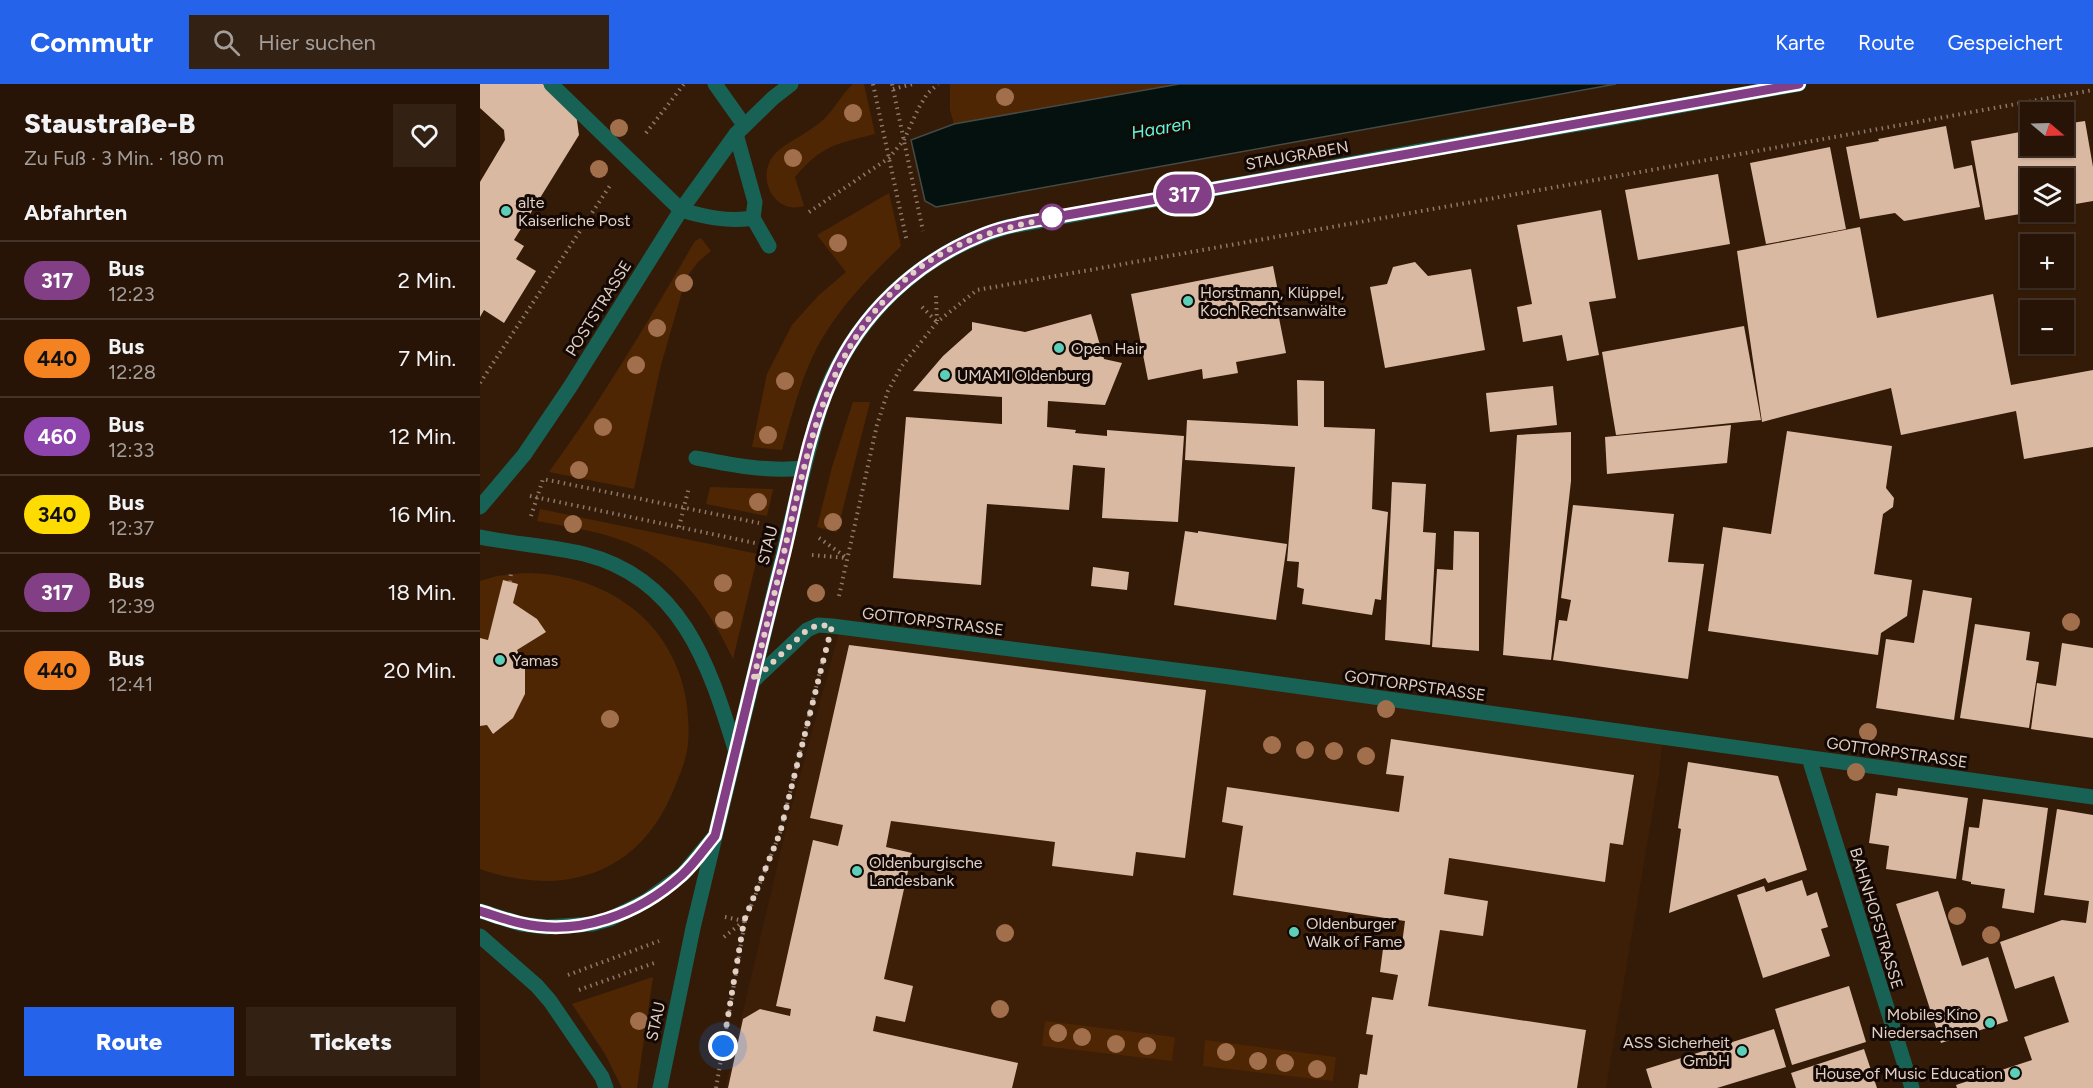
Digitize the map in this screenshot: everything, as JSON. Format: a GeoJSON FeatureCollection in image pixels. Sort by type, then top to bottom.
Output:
{"type":"FeatureCollection","features":[{"type":"Feature","properties":{"kind":"street"},"geometry":{"type":"LineString","coordinates":[[551,84],[681,210],[708,218],[737,220],[753,218]]}},
{"type":"Feature","properties":{"kind":"street"},"geometry":{"type":"LineString","coordinates":[[715,84],[740,129],[755,201],[753,218],[769,246]]}},
{"type":"Feature","properties":{"kind":"street","name":"POSTSTRASSE"},"geometry":{"type":"LineString","coordinates":[[480,507],[524,454],[570,387],[681,210],[740,129],[791,84]]}},
{"type":"Feature","properties":{"kind":"street","name":"STAUGRABEN"},"geometry":{"type":"LineString","coordinates":[[847,351],[865,324],[887,298],[914,273],[961,244],[1007,227],[1799,84]]}},
{"type":"Feature","properties":{"kind":"street","name":"STAU"},"geometry":{"type":"LineString","coordinates":[[660,1088],[693,928],[804,468],[821,406],[832,378],[847,351]]}},
{"type":"Feature","properties":{"kind":"street"},"geometry":{"type":"LineString","coordinates":[[696,458],[747,468],[779,471],[804,468]]}},
{"type":"Feature","properties":{"kind":"street"},"geometry":{"type":"LineString","coordinates":[[480,537],[584,554],[623,568],[650,586],[689,631],[700,651],[720,699],[736,752]]}},
{"type":"Feature","properties":{"kind":"street","name":"GOTTORPSTRASSE"},"geometry":{"type":"LineString","coordinates":[[753,681],[807,630],[818,625],[832,626],[1230,677],[2093,797]]}},
{"type":"Feature","properties":{"kind":"street","name":"BAHNHOFSTRASSE"},"geometry":{"type":"LineString","coordinates":[[1809,758],[1912,1088]]}},
{"type":"Feature","properties":{"kind":"street"},"geometry":{"type":"LineString","coordinates":[[480,911],[521,924],[546,927],[592,924],[610,919],[646,901],[683,874],[715,836]]}},
{"type":"Feature","properties":{"kind":"street"},"geometry":{"type":"LineString","coordinates":[[480,936],[537,986],[550,1001],[602,1077],[606,1088]]}},
{"type":"Feature","properties":{"kind":"path"},"geometry":{"type":"LineString","coordinates":[[480,383],[627,159],[684,84]]}},
{"type":"Feature","properties":{"kind":"path"},"geometry":{"type":"LineString","coordinates":[[873,84],[907,241]]}},
{"type":"Feature","properties":{"kind":"path"},"geometry":{"type":"LineString","coordinates":[[892,84],[923,231]]}},
{"type":"Feature","properties":{"kind":"path"},"geometry":{"type":"LineString","coordinates":[[893,90],[913,84]]}},
{"type":"Feature","properties":{"kind":"path"},"geometry":{"type":"LineString","coordinates":[[809,212],[889,158],[904,140],[927,94],[938,84]]}},
{"type":"Feature","properties":{"kind":"path"},"geometry":{"type":"LineString","coordinates":[[716,1088],[744,921],[780,833],[832,626],[877,425],[888,391],[901,367],[937,322],[977,290],[2093,90]]}},
{"type":"Feature","properties":{"kind":"path"},"geometry":{"type":"LineString","coordinates":[[936,293],[937,322]]}},
{"type":"Feature","properties":{"kind":"path"},"geometry":{"type":"LineString","coordinates":[[921,306],[937,322]]}},
{"type":"Feature","properties":{"kind":"path"},"geometry":{"type":"LineString","coordinates":[[679,527],[696,458]]}},
{"type":"Feature","properties":{"kind":"path"},"geometry":{"type":"LineString","coordinates":[[530,519],[543,479],[765,524]]}},
{"type":"Feature","properties":{"kind":"path"},"geometry":{"type":"LineString","coordinates":[[530,496],[760,544]]}},
{"type":"Feature","properties":{"kind":"path"},"geometry":{"type":"LineString","coordinates":[[814,534],[847,558]]}},
{"type":"Feature","properties":{"kind":"path"},"geometry":{"type":"LineString","coordinates":[[808,554],[847,558]]}},
{"type":"Feature","properties":{"kind":"path"},"geometry":{"type":"LineString","coordinates":[[510,582],[512,573]]}},
{"type":"Feature","properties":{"kind":"path"},"geometry":{"type":"LineString","coordinates":[[722,917],[744,921]]}},
{"type":"Feature","properties":{"kind":"path"},"geometry":{"type":"LineString","coordinates":[[718,941],[744,921]]}},
{"type":"Feature","properties":{"kind":"path"},"geometry":{"type":"LineString","coordinates":[[563,977],[658,941]]}},
{"type":"Feature","properties":{"kind":"path"},"geometry":{"type":"LineString","coordinates":[[577,991],[655,963]]}},
{"type":"Feature","properties":{"kind":"shaded area"},"geometry":{"type":"Polygon","coordinates":[[[853,84],[864,84],[875,134],[830,147],[813,158],[795,177],[804,206],[784,205],[777,200],[767,184],[769,164],[774,155],[823,120],[853,84]]]}},
{"type":"Feature","properties":{"kind":"shaded area"},"geometry":{"type":"Polygon","coordinates":[[[950,84],[1179,84],[954,124],[950,110],[950,84]]]}},
{"type":"Feature","properties":{"kind":"shaded area"},"geometry":{"type":"Polygon","coordinates":[[[889,193],[901,246],[849,300],[823,337],[804,378],[782,450],[752,447],[767,374],[792,325],[818,296],[846,272],[817,235],[889,193]]]}},
{"type":"Feature","properties":{"kind":"shaded area"},"geometry":{"type":"Polygon","coordinates":[[[701,238],[711,251],[698,262],[686,278],[661,365],[634,489],[549,472],[607,387],[695,241],[701,238]]]}},
{"type":"Feature","properties":{"kind":"shaded area"},"geometry":{"type":"Polygon","coordinates":[[[853,402],[870,402],[837,532],[817,527],[832,467],[853,402]]]}},
{"type":"Feature","properties":{"kind":"shaded area"},"geometry":{"type":"Polygon","coordinates":[[[710,487],[773,489],[767,516],[706,504],[710,487]]]}},
{"type":"Feature","properties":{"kind":"shaded area"},"geometry":{"type":"Polygon","coordinates":[[[540,509],[758,554],[733,659],[701,603],[673,571],[638,547],[618,539],[578,528],[537,521],[540,509]]]}},
{"type":"Feature","properties":{"kind":"shaded area"},"geometry":{"type":"Polygon","coordinates":[[[523,573],[559,576],[592,585],[621,600],[646,620],[665,645],[680,674],[687,707],[688,744],[685,757],[671,796],[656,824],[637,846],[616,862],[592,873],[566,880],[539,881],[510,877],[480,869],[480,726],[487,725],[493,734],[513,718],[525,694],[517,650],[546,632],[536,619],[513,603],[518,584],[503,580],[488,640],[480,638],[480,581],[497,576],[523,573]]]}},
{"type":"Feature","properties":{"kind":"shaded area"},"geometry":{"type":"Polygon","coordinates":[[[842,621],[1663,738],[1659,775],[1606,1088],[725,1088],[788,820],[842,621]]]}},
{"type":"Feature","properties":{"kind":"shaded area"},"geometry":{"type":"Polygon","coordinates":[[[653,977],[637,1088],[622,1088],[605,1054],[572,1004],[653,977]]]}},
{"type":"Feature","properties":{"kind":"shaded area"},"geometry":{"type":"Polygon","coordinates":[[[1045,1021],[1175,1037],[1172,1061],[1042,1046],[1045,1021]]]}},
{"type":"Feature","properties":{"kind":"shaded area"},"geometry":{"type":"Polygon","coordinates":[[[1205,1040],[1336,1057],[1333,1081],[1203,1066],[1205,1040]]]}},
{"type":"Feature","properties":{"kind":"water","name":"Haaren"},"geometry":{"type":"Polygon","coordinates":[[[1179,84],[1616,84],[936,207],[925,201],[911,140],[954,124],[1179,84]]]}},
{"type":"Feature","properties":{"kind":"building","name":"alte Kaiserliche Post"},"geometry":{"type":"Polygon","coordinates":[[[480,84],[543,84],[576,113],[579,135],[514,240],[524,246],[516,259],[536,271],[504,323],[484,310],[480,317],[480,182],[505,140],[504,130],[480,108],[480,84]]]}},
{"type":"Feature","properties":{"kind":"building"},"geometry":{"type":"Polygon","coordinates":[[[2085,121],[2093,167],[2093,201],[2074,204],[2074,168],[2020,168],[2020,214],[1985,220],[1971,141],[2020,132],[2020,156],[2074,156],[2074,123],[2085,121]]]}},
{"type":"Feature","properties":{"kind":"building"},"geometry":{"type":"Polygon","coordinates":[[[1946,126],[1954,169],[1972,165],[1980,207],[1904,221],[1895,213],[1860,219],[1846,147],[1946,126]]]}},
{"type":"Feature","properties":{"kind":"building"},"geometry":{"type":"Polygon","coordinates":[[[1830,147],[1846,229],[1766,244],[1750,163],[1830,147]]]}},
{"type":"Feature","properties":{"kind":"building"},"geometry":{"type":"Polygon","coordinates":[[[1718,174],[1730,244],[1638,260],[1625,190],[1718,174]]]}},
{"type":"Feature","properties":{"kind":"building"},"geometry":{"type":"Polygon","coordinates":[[[1601,210],[1616,298],[1589,302],[1599,355],[1567,361],[1562,335],[1523,342],[1517,307],[1532,304],[1517,225],[1601,210]]]}},
{"type":"Feature","properties":{"kind":"building"},"geometry":{"type":"Polygon","coordinates":[[[1860,227],[1877,318],[1993,294],[2011,385],[2093,370],[2093,447],[2024,459],[2016,411],[1901,435],[1891,388],[1762,422],[1737,251],[1860,227]]]}},
{"type":"Feature","properties":{"kind":"building"},"geometry":{"type":"Polygon","coordinates":[[[1415,262],[1428,276],[1471,269],[1485,350],[1385,368],[1370,287],[1387,284],[1393,267],[1415,262]]]}},
{"type":"Feature","properties":{"kind":"building"},"geometry":{"type":"Polygon","coordinates":[[[1273,266],[1283,317],[1279,318],[1286,353],[1236,362],[1238,373],[1203,379],[1202,369],[1148,380],[1131,294],[1273,266]]]}},
{"type":"Feature","properties":{"kind":"building"},"geometry":{"type":"Polygon","coordinates":[[[1091,314],[1104,359],[1122,363],[1105,405],[1048,401],[1047,427],[1107,436],[1107,430],[1184,436],[1178,522],[1102,518],[1105,468],[1073,465],[1069,510],[987,504],[981,585],[893,578],[906,417],[1002,424],[1002,397],[913,391],[943,356],[972,330],[972,322],[1025,332],[1091,314]]]}},
{"type":"Feature","properties":{"kind":"building"},"geometry":{"type":"Polygon","coordinates":[[[1744,326],[1761,420],[1616,435],[1602,352],[1744,326]]]}},
{"type":"Feature","properties":{"kind":"building"},"geometry":{"type":"Polygon","coordinates":[[[1297,380],[1324,381],[1324,427],[1375,429],[1372,509],[1388,512],[1381,600],[1375,599],[1372,615],[1302,604],[1304,589],[1297,587],[1299,562],[1287,561],[1295,467],[1185,460],[1187,420],[1298,426],[1297,380]]]}},
{"type":"Feature","properties":{"kind":"building"},"geometry":{"type":"Polygon","coordinates":[[[1553,386],[1557,425],[1490,432],[1486,393],[1553,386]]]}},
{"type":"Feature","properties":{"kind":"building"},"geometry":{"type":"Polygon","coordinates":[[[1731,425],[1727,463],[1607,474],[1605,437],[1731,425]]]}},
{"type":"Feature","properties":{"kind":"building"},"geometry":{"type":"Polygon","coordinates":[[[1787,431],[1892,446],[1886,488],[1894,498],[1893,507],[1883,514],[1874,574],[1912,580],[1907,616],[1881,633],[1878,655],[1708,631],[1723,527],[1771,534],[1787,431]]]}},
{"type":"Feature","properties":{"kind":"building"},"geometry":{"type":"Polygon","coordinates":[[[1571,432],[1571,481],[1551,660],[1503,655],[1517,435],[1571,432]]]}},
{"type":"Feature","properties":{"kind":"building"},"geometry":{"type":"Polygon","coordinates":[[[1392,482],[1426,484],[1423,532],[1436,533],[1430,645],[1385,640],[1392,482]]]}},
{"type":"Feature","properties":{"kind":"building"},"geometry":{"type":"Polygon","coordinates":[[[1573,505],[1674,514],[1668,562],[1704,564],[1688,679],[1553,660],[1559,620],[1567,621],[1571,600],[1561,598],[1573,505]]]}},
{"type":"Feature","properties":{"kind":"building"},"geometry":{"type":"Polygon","coordinates":[[[1185,531],[1287,544],[1276,620],[1174,605],[1185,531]]]}},
{"type":"Feature","properties":{"kind":"building"},"geometry":{"type":"Polygon","coordinates":[[[1454,531],[1479,532],[1479,651],[1432,647],[1437,569],[1453,570],[1454,531]]]}},
{"type":"Feature","properties":{"kind":"building"},"geometry":{"type":"Polygon","coordinates":[[[1093,567],[1129,572],[1127,590],[1091,586],[1093,567]]]}},
{"type":"Feature","properties":{"kind":"building","name":"Yamas"},"geometry":{"type":"Polygon","coordinates":[[[503,580],[518,584],[513,603],[537,619],[546,632],[517,650],[525,669],[525,694],[513,718],[493,734],[487,725],[480,726],[480,638],[488,640],[503,580]]]}},
{"type":"Feature","properties":{"kind":"building"},"geometry":{"type":"Polygon","coordinates":[[[1923,590],[1972,598],[1954,720],[1876,708],[1886,639],[1914,643],[1923,590]]]}},
{"type":"Feature","properties":{"kind":"building"},"geometry":{"type":"Polygon","coordinates":[[[1975,624],[2030,632],[2026,660],[2039,662],[2029,728],[1960,718],[1975,624]]]}},
{"type":"Feature","properties":{"kind":"building"},"geometry":{"type":"Polygon","coordinates":[[[2062,643],[2093,648],[2093,738],[2031,729],[2037,683],[2056,686],[2062,643]]]}},
{"type":"Feature","properties":{"kind":"building","name":"Oldenburgische Landesbank"},"geometry":{"type":"Polygon","coordinates":[[[849,645],[1206,690],[1185,858],[1136,852],[1133,876],[1052,866],[1055,842],[891,821],[886,847],[912,853],[884,979],[913,986],[905,1022],[876,1016],[873,1031],[1018,1063],[1012,1088],[728,1088],[743,1019],[760,1009],[790,1016],[791,1009],[776,1006],[813,840],[838,846],[843,825],[810,818],[849,645]]]}},
{"type":"Feature","properties":{"kind":"building"},"geometry":{"type":"Polygon","coordinates":[[[1391,739],[1634,775],[1623,845],[1610,843],[1605,882],[1449,858],[1444,894],[1488,901],[1483,936],[1440,930],[1428,1006],[1586,1030],[1577,1088],[1358,1088],[1360,1074],[1367,1075],[1373,1035],[1366,1034],[1372,997],[1393,1000],[1398,975],[1380,972],[1384,941],[1402,944],[1405,921],[1233,895],[1243,826],[1222,822],[1227,787],[1399,812],[1404,776],[1386,774],[1391,739]]]}},
{"type":"Feature","properties":{"kind":"building"},"geometry":{"type":"Polygon","coordinates":[[[1688,762],[1778,776],[1807,870],[1768,883],[1765,878],[1669,913],[1688,762]]]}},
{"type":"Feature","properties":{"kind":"building"},"geometry":{"type":"Polygon","coordinates":[[[1898,788],[1968,798],[1956,879],[1886,869],[1889,846],[1869,843],[1876,793],[1897,796],[1898,788]]]}},
{"type":"Feature","properties":{"kind":"building"},"geometry":{"type":"Polygon","coordinates":[[[1983,799],[2048,808],[2034,913],[2002,908],[2005,889],[1971,884],[1971,882],[1962,880],[1969,827],[1979,828],[1983,799]]]}},
{"type":"Feature","properties":{"kind":"building"},"geometry":{"type":"Polygon","coordinates":[[[2057,809],[2093,815],[2093,1088],[1957,1088],[1956,1085],[2032,1060],[2024,1037],[2069,1022],[2054,976],[2015,989],[2000,942],[2062,920],[2086,923],[2089,901],[2044,895],[2057,809]]]}},
{"type":"Feature","properties":{"kind":"building"},"geometry":{"type":"Polygon","coordinates":[[[1802,880],[1807,896],[1817,892],[1828,927],[1821,929],[1830,956],[1763,978],[1737,895],[1764,886],[1766,892],[1802,880]]]}},
{"type":"Feature","properties":{"kind":"building"},"geometry":{"type":"Polygon","coordinates":[[[1938,891],[1962,966],[1988,957],[2008,1021],[1941,1043],[1896,904],[1938,891]]]}},
{"type":"Feature","properties":{"kind":"building"},"geometry":{"type":"Polygon","coordinates":[[[1849,986],[1866,1042],[1792,1065],[1775,1009],[1849,986]]]}},
{"type":"Feature","properties":{"kind":"building","name":"ASS Sicherheit GmbH"},"geometry":{"type":"Polygon","coordinates":[[[1774,1029],[1786,1067],[1717,1088],[1652,1088],[1646,1069],[1774,1029]]]}},
{"type":"Feature","properties":{"kind":"building"},"geometry":{"type":"Polygon","coordinates":[[[1864,1049],[1877,1088],[1796,1088],[1791,1073],[1864,1049]]]}},
{"type":"Feature","properties":{"kind":"bus line","name":"317"},"geometry":{"type":"LineString","coordinates":[[480,911],[521,924],[546,927],[592,924],[610,919],[646,901],[683,874],[715,836],[821,406],[832,378],[865,324],[887,298],[914,273],[930,262],[961,244],[1007,227],[1478,140],[1596,122],[1799,84]]}},
{"type":"Feature","properties":{"kind":"place","name":"alte Kaiserliche Post"},"geometry":{"type":"Point","coordinates":[506,211]}},
{"type":"Feature","properties":{"kind":"place","name":"Horstmann, Klüppel, Koch Rechtsanwälte"},"geometry":{"type":"Point","coordinates":[1188,301]}},
{"type":"Feature","properties":{"kind":"place","name":"Open Hair"},"geometry":{"type":"Point","coordinates":[1059,348]}},
{"type":"Feature","properties":{"kind":"place","name":"UMAMI Oldenburg"},"geometry":{"type":"Point","coordinates":[945,375]}},
{"type":"Feature","properties":{"kind":"place","name":"Yamas"},"geometry":{"type":"Point","coordinates":[500,660]}},
{"type":"Feature","properties":{"kind":"place","name":"Oldenburgische Landesbank"},"geometry":{"type":"Point","coordinates":[857,871]}},
{"type":"Feature","properties":{"kind":"place","name":"Oldenburger Walk of Fame"},"geometry":{"type":"Point","coordinates":[1294,932]}},
{"type":"Feature","properties":{"kind":"place","name":"Mobiles Kino Niedersachsen"},"geometry":{"type":"Point","coordinates":[1990,1023]}},
{"type":"Feature","properties":{"kind":"place","name":"ASS Sicherheit GmbH"},"geometry":{"type":"Point","coordinates":[1742,1051]}},
{"type":"Feature","properties":{"kind":"place","name":"House of Music Education"},"geometry":{"type":"Point","coordinates":[2015,1073]}},
{"type":"Feature","properties":{"kind":"route"},"geometry":{"type":"LineString","coordinates":[[723,1046],[744,921],[780,833],[832,626],[818,625],[807,630],[753,681],[804,468],[821,406],[832,378],[865,324],[887,298],[914,273],[945,253],[983,234],[1056,217],[1052,217]]}}]}
